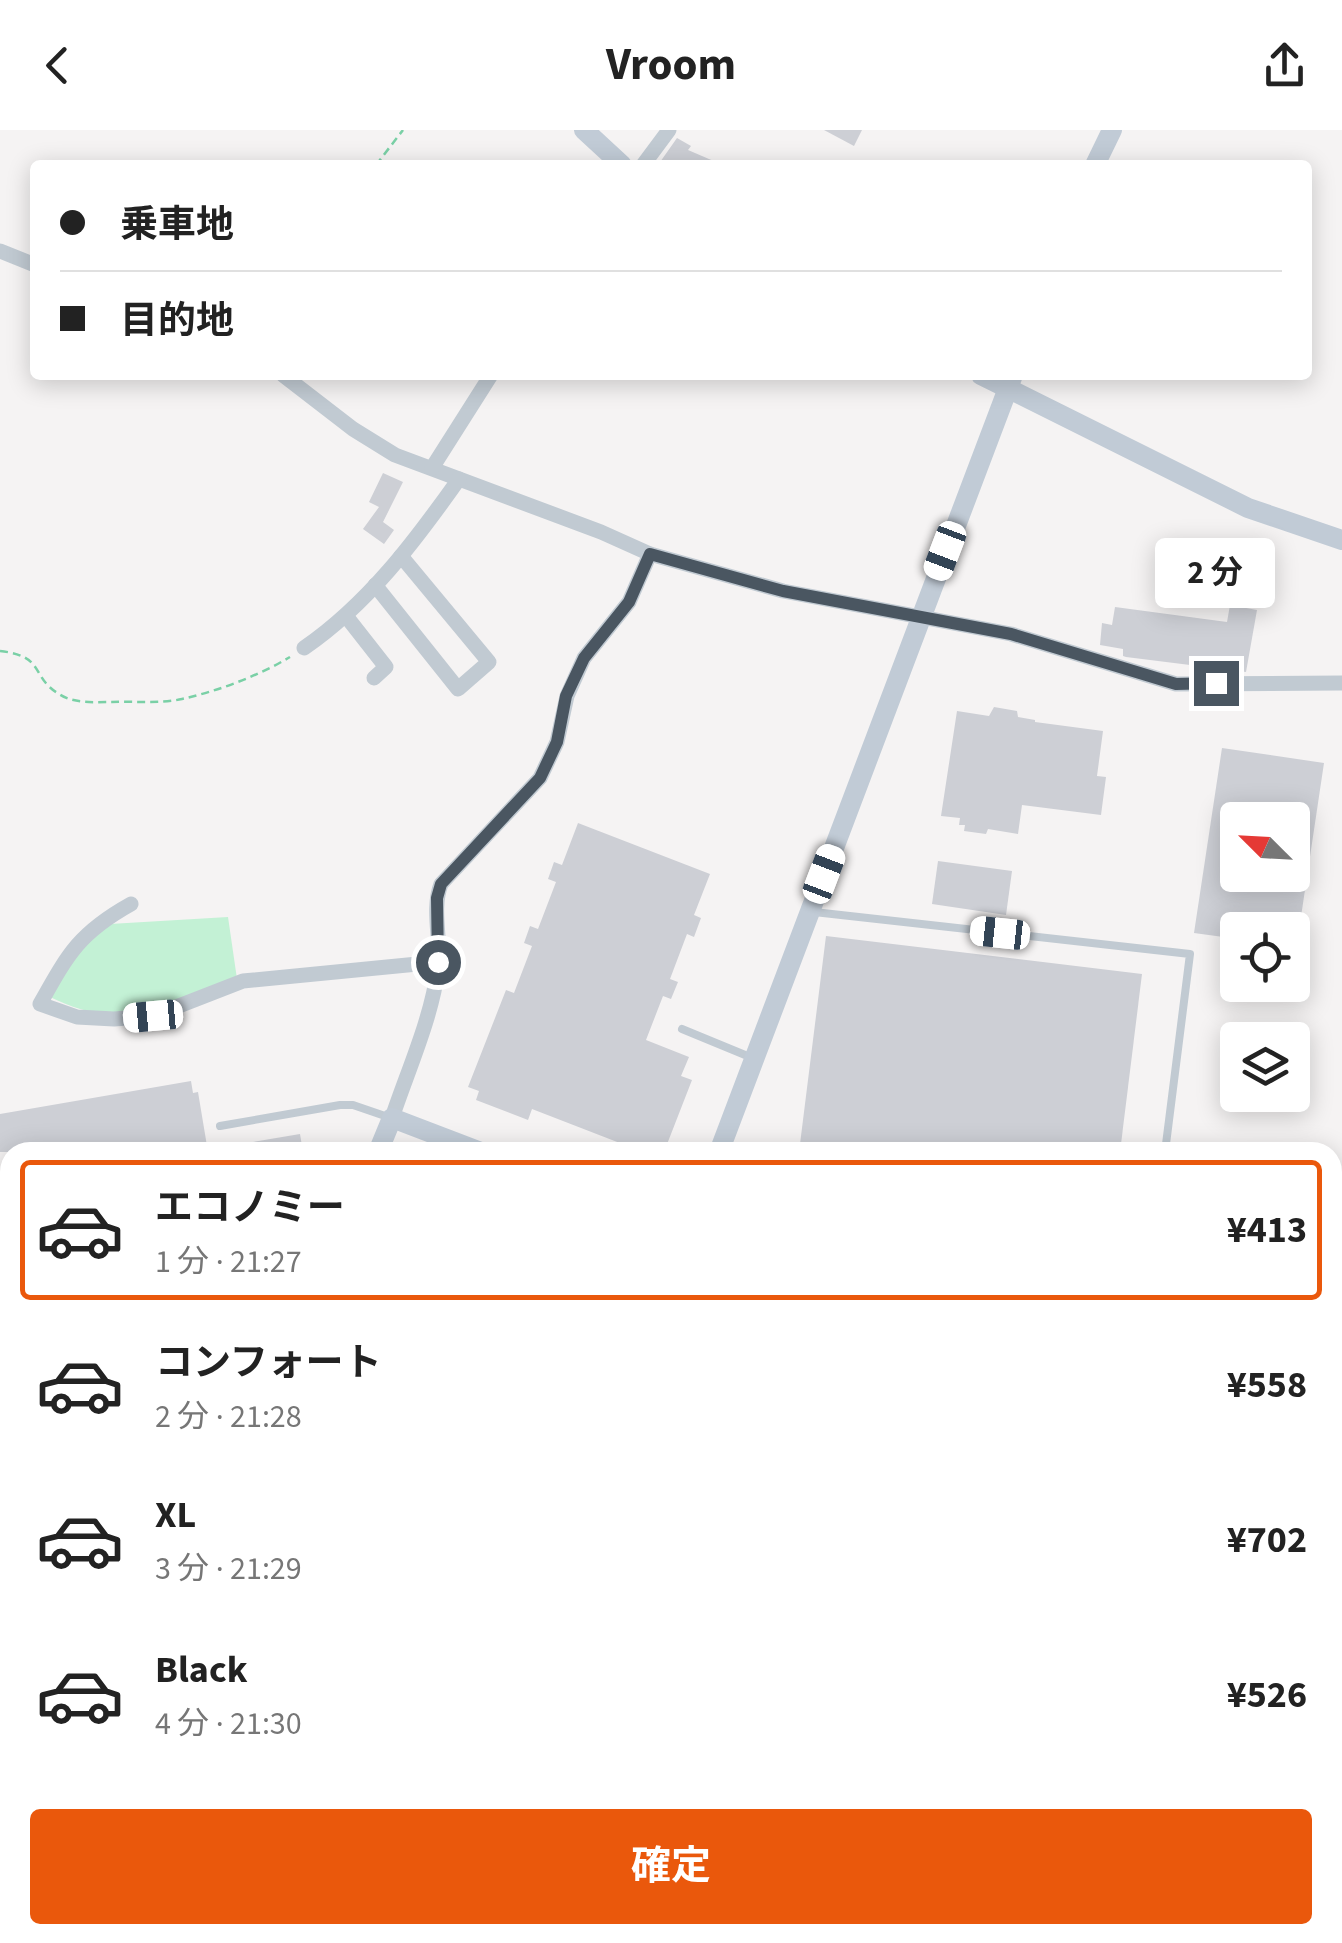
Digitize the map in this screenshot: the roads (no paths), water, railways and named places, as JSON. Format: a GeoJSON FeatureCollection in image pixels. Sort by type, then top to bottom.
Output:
{"type":"FeatureCollection","features":[{"type":"Feature","properties":{"kind":"street"},"geometry":{"type":"LineString","coordinates":[[584,130],[617,160]]}},
{"type":"Feature","properties":{"kind":"street"},"geometry":{"type":"LineString","coordinates":[[647,160],[669,130]]}},
{"type":"Feature","properties":{"kind":"street"},"geometry":{"type":"LineString","coordinates":[[1097,160],[1112,130]]}},
{"type":"Feature","properties":{"kind":"street"},"geometry":{"type":"LineString","coordinates":[[0,251],[30,263]]}},
{"type":"Feature","properties":{"kind":"street"},"geometry":{"type":"LineString","coordinates":[[290,380],[394,455],[602,532],[650,554],[783,591],[1011,634],[1176,684],[1342,683]]}},
{"type":"Feature","properties":{"kind":"street"},"geometry":{"type":"LineString","coordinates":[[432,468],[488,380]]}},
{"type":"Feature","properties":{"kind":"street"},"geometry":{"type":"LineString","coordinates":[[723,1142],[1010,382],[1248,508],[1342,540]]}},
{"type":"Feature","properties":{"kind":"street"},"geometry":{"type":"LineString","coordinates":[[304,648],[346,616],[375,586],[460,478]]}},
{"type":"Feature","properties":{"kind":"street"},"geometry":{"type":"LineString","coordinates":[[382,1142],[421,1034],[438,962],[437,898],[441,884],[540,778],[557,742],[566,696],[584,658],[629,602],[650,554]]}},
{"type":"Feature","properties":{"kind":"street"},"geometry":{"type":"LineString","coordinates":[[375,586],[458,690],[490,662],[401,556]]}},
{"type":"Feature","properties":{"kind":"street"},"geometry":{"type":"LineString","coordinates":[[346,616],[386,668],[374,678]]}},
{"type":"Feature","properties":{"kind":"street"},"geometry":{"type":"LineString","coordinates":[[131,904],[104,919],[72,948],[40,1004],[77,1016],[153,1016],[243,981],[438,962]]}},
{"type":"Feature","properties":{"kind":"street"},"geometry":{"type":"LineString","coordinates":[[392,1118],[455,1142]]}},
{"type":"Feature","properties":{"kind":"lane"},"geometry":{"type":"LineString","coordinates":[[810,912],[1190,954],[1166,1142]]}},
{"type":"Feature","properties":{"kind":"lane"},"geometry":{"type":"LineString","coordinates":[[682,1029],[754,1058]]}},
{"type":"Feature","properties":{"kind":"lane"},"geometry":{"type":"LineString","coordinates":[[220,1126],[340,1104],[392,1118]]}}]}
